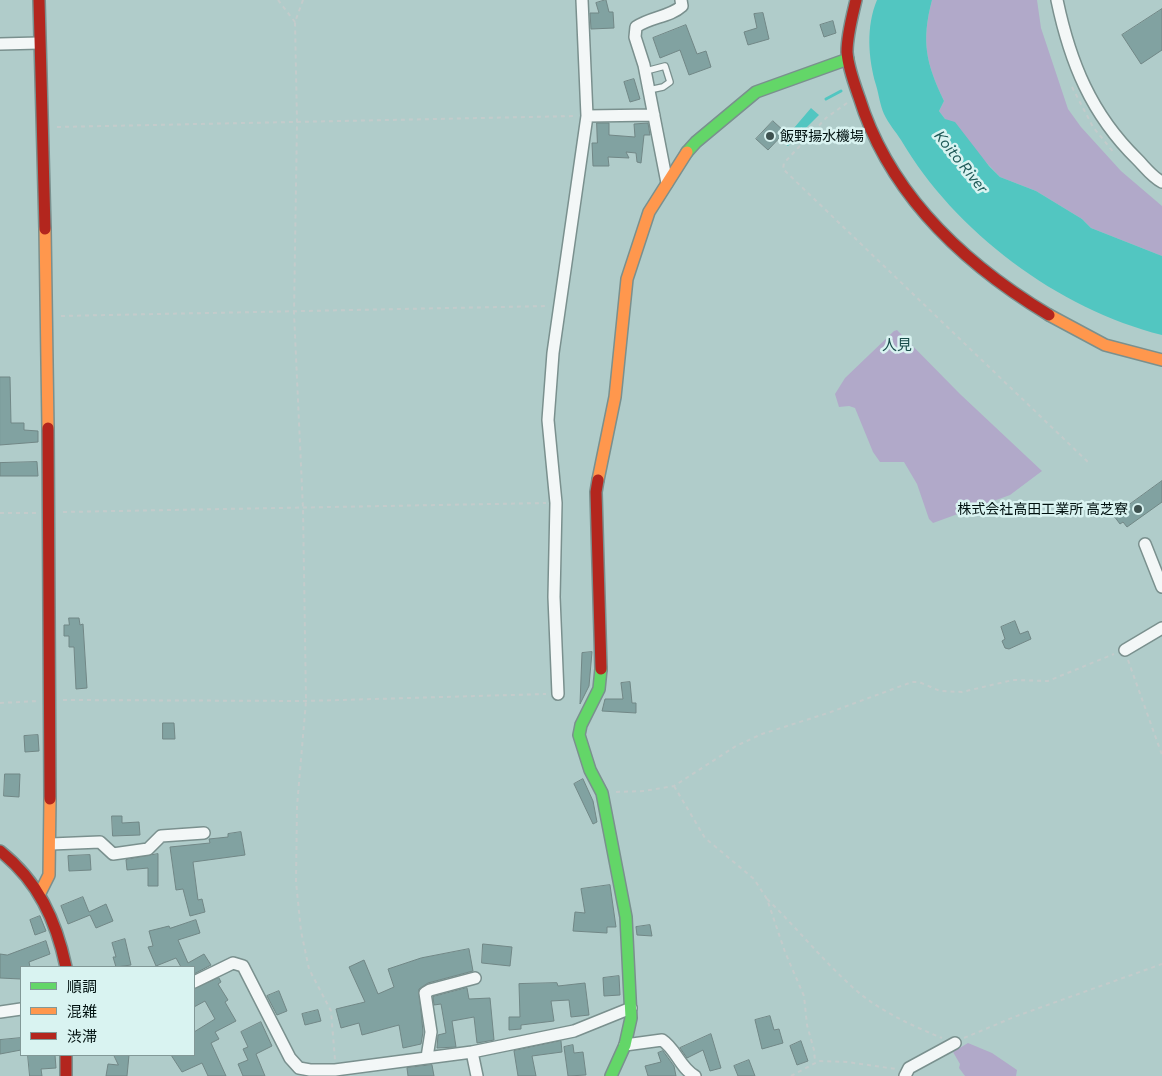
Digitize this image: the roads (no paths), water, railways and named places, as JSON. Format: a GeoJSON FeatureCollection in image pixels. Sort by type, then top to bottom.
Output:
{"type":"FeatureCollection","features":[{"type":"Feature","properties":{"kind":"street"},"geometry":{"type":"LineString","coordinates":[[39,0],[39,43],[44,128],[46,316],[53,512],[51,844],[49,875],[40,893]]}},
{"type":"Feature","properties":{"kind":"street"},"geometry":{"type":"LineString","coordinates":[[558,694],[554,597],[556,503],[548,420],[560,306],[587,116],[582,0]]}},
{"type":"Feature","properties":{"kind":"street"},"geometry":{"type":"LineString","coordinates":[[666,183],[646,71],[635,37],[636,27],[643,22],[677,11],[682,6],[681,0]]}},
{"type":"Feature","properties":{"kind":"street"},"geometry":{"type":"LineString","coordinates":[[856,0],[852,15],[848,59],[858,99],[878,148],[927,219],[967,259],[1013,293],[1073,329],[1113,347],[1162,360]]}},
{"type":"Feature","properties":{"kind":"street"},"geometry":{"type":"LineString","coordinates":[[1057,0],[1063,28],[1084,88],[1106,124],[1161,180]]}},
{"type":"Feature","properties":{"kind":"street"},"geometry":{"type":"LineString","coordinates":[[0,44],[39,43]]}},
{"type":"Feature","properties":{"kind":"street"},"geometry":{"type":"LineString","coordinates":[[611,1076],[625,1044],[631,1018],[626,917],[602,793],[590,770],[579,735],[581,725],[599,690],[601,678],[602,638],[596,534],[596,492],[615,397],[628,280],[649,212],[679,162],[696,142],[756,92],[848,59]]}},
{"type":"Feature","properties":{"kind":"street"},"geometry":{"type":"LineString","coordinates":[[587,116],[654,115]]}},
{"type":"Feature","properties":{"kind":"street"},"geometry":{"type":"LineString","coordinates":[[1145,544],[1162,587]]}},
{"type":"Feature","properties":{"kind":"street"},"geometry":{"type":"LineString","coordinates":[[1124,650],[1162,628]]}},
{"type":"Feature","properties":{"kind":"street"},"geometry":{"type":"LineString","coordinates":[[51,844],[100,842],[113,854],[148,849],[161,836],[204,833]]}},
{"type":"Feature","properties":{"kind":"street"},"geometry":{"type":"LineString","coordinates":[[0,851],[24,872],[40,893],[53,916],[62,944],[66,966]]}},
{"type":"Feature","properties":{"kind":"street"},"geometry":{"type":"LineString","coordinates":[[195,982],[233,963],[243,966],[280,1043],[299,1072],[335,1070],[472,1052],[574,1031],[631,1008]]}},
{"type":"Feature","properties":{"kind":"street"},"geometry":{"type":"LineString","coordinates":[[427,1057],[432,1032],[426,993],[430,990],[475,978]]}},
{"type":"Feature","properties":{"kind":"street"},"geometry":{"type":"LineString","coordinates":[[0,1012],[20,1009]]}},
{"type":"Feature","properties":{"kind":"street"},"geometry":{"type":"LineString","coordinates":[[625,1044],[662,1040],[669,1044],[688,1072],[695,1076]]}},
{"type":"Feature","properties":{"kind":"street"},"geometry":{"type":"LineString","coordinates":[[907,1072],[955,1043]]}},
{"type":"Feature","properties":{"kind":"street"},"geometry":{"type":"LineString","coordinates":[[472,1052],[477,1076]]}},
{"type":"Feature","properties":{"kind":"street"},"geometry":{"type":"LineString","coordinates":[[66,1056],[66,1076]]}},
{"type":"Feature","properties":{"kind":"lane"},"geometry":{"type":"LineString","coordinates":[[646,71],[665,66],[670,82],[663,87],[649,90]]}},
{"type":"Feature","properties":{"kind":"water","name":"Koito River"},"geometry":{"type":"Polygon","coordinates":[[[877,0],[932,0],[926,40],[929,63],[944,101],[939,111],[945,119],[955,122],[989,166],[1000,177],[1036,191],[1082,219],[1091,228],[1162,256],[1162,335],[1123,323],[1085,306],[1048,286],[1013,262],[980,235],[950,206],[923,174],[883,111],[873,75],[869,42],[871,20],[877,0]]]}},
{"type":"Feature","properties":{"kind":"water"},"geometry":{"type":"Polygon","coordinates":[[[811,108],[819,115],[788,146],[782,142],[811,108]]]}},
{"type":"Feature","properties":{"kind":"waterway"},"geometry":{"type":"LineString","coordinates":[[826,99],[841,91]]}},
{"type":"Feature","properties":{"kind":"place","name":"飯野揚水機場"},"geometry":{"type":"Point","coordinates":[770,136]}},
{"type":"Feature","properties":{"kind":"place","name":"株式会社高田工業所 高芝寮"},"geometry":{"type":"Point","coordinates":[1138,509]}},
{"type":"Feature","properties":{"kind":"district","name":"人見"},"geometry":{"type":"Point","coordinates":[897,345]}}]}
